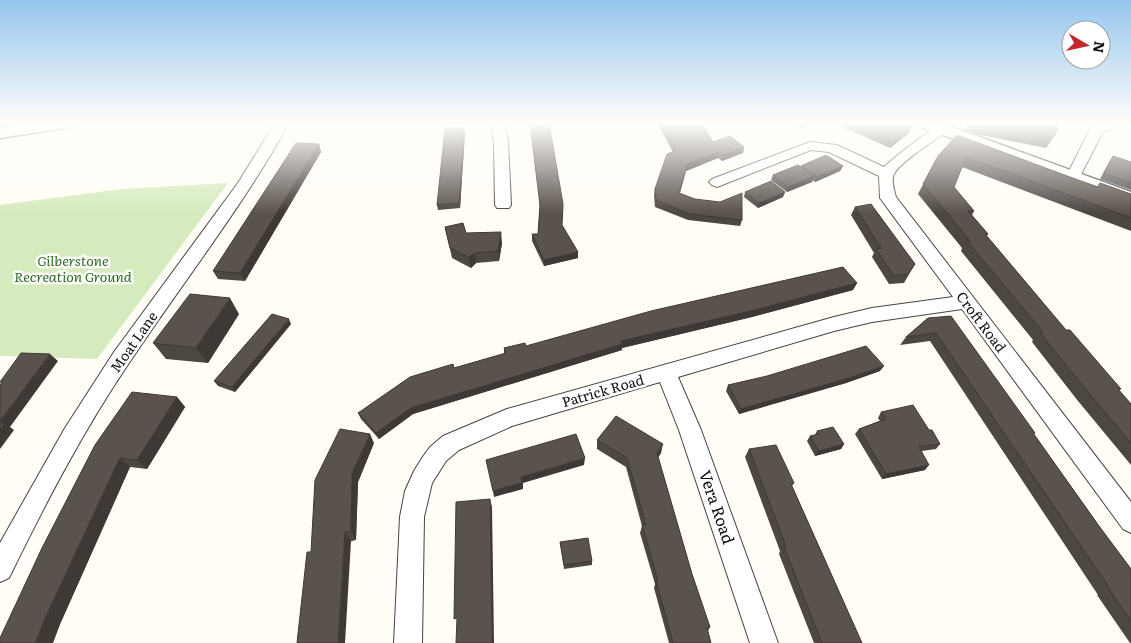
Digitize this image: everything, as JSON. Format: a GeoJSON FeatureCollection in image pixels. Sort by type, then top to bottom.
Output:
{"type":"FeatureCollection","features":[{"type":"Feature","properties":{"kind":"street","name":"Moat Lane"},"geometry":{"type":"LineString","coordinates":[[0,569],[26,518],[87,411],[121,359],[252,174],[265,153]]}},
{"type":"Feature","properties":{"kind":"street"},"geometry":{"type":"LineString","coordinates":[[501,153],[503,205]]}},
{"type":"Feature","properties":{"kind":"street"},"geometry":{"type":"LineString","coordinates":[[718,182],[792,153]]}},
{"type":"Feature","properties":{"kind":"street"},"geometry":{"type":"LineString","coordinates":[[843,153],[887,174],[908,153]]}},
{"type":"Feature","properties":{"kind":"street"},"geometry":{"type":"LineString","coordinates":[[1007,153],[1131,199]]}},
{"type":"Feature","properties":{"kind":"street"},"geometry":{"type":"LineString","coordinates":[[1073,177],[1085,153]]}},
{"type":"Feature","properties":{"kind":"street","name":"Croft Road"},"geometry":{"type":"LineString","coordinates":[[887,174],[885,181],[888,198],[1131,521]]}},
{"type":"Feature","properties":{"kind":"street","name":"Patrick Road"},"geometry":{"type":"LineString","coordinates":[[408,643],[412,518],[422,478],[438,454],[451,443],[507,418],[834,324],[872,315],[966,302]]}},
{"type":"Feature","properties":{"kind":"street","name":"Vera Road"},"geometry":{"type":"LineString","coordinates":[[666,373],[690,430],[764,643]]}},
{"type":"Feature","properties":{"kind":"green space","name":"Gilberstone Recreation Ground"},"geometry":{"type":"Polygon","coordinates":[[[228,183],[97,359],[0,356],[0,205],[122,189],[228,183]]]}},
{"type":"Feature","properties":{"kind":"building"},"geometry":{"type":"Polygon","coordinates":[[[290,153],[313,153],[240,273],[213,271],[290,153]]]}},
{"type":"Feature","properties":{"kind":"building"},"geometry":{"type":"Polygon","coordinates":[[[442,153],[462,153],[459,203],[437,205],[442,153]]]}},
{"type":"Feature","properties":{"kind":"building"},"geometry":{"type":"Polygon","coordinates":[[[534,153],[554,153],[563,204],[562,225],[578,252],[544,260],[532,234],[538,234],[540,205],[534,153]]]}},
{"type":"Feature","properties":{"kind":"building"},"geometry":{"type":"Polygon","coordinates":[[[716,153],[687,164],[679,193],[695,199],[720,202],[742,193],[742,220],[689,214],[656,200],[655,189],[667,154],[716,153]]]}},
{"type":"Feature","properties":{"kind":"building"},"geometry":{"type":"Polygon","coordinates":[[[941,153],[1006,153],[1098,187],[1100,183],[1131,194],[1131,218],[966,157],[954,187],[974,211],[968,211],[988,234],[985,234],[1066,330],[1070,330],[1121,389],[1118,389],[1131,404],[1131,443],[1040,333],[1043,332],[967,241],[970,241],[923,184],[941,153]]]}},
{"type":"Feature","properties":{"kind":"building"},"geometry":{"type":"Polygon","coordinates":[[[826,155],[843,166],[817,177],[801,166],[826,155]]]}},
{"type":"Feature","properties":{"kind":"building"},"geometry":{"type":"Polygon","coordinates":[[[1113,156],[1131,162],[1131,183],[1104,173],[1113,156]]]}},
{"type":"Feature","properties":{"kind":"building"},"geometry":{"type":"Polygon","coordinates":[[[798,165],[814,176],[788,187],[773,175],[798,165]]]}},
{"type":"Feature","properties":{"kind":"building"},"geometry":{"type":"Polygon","coordinates":[[[771,181],[785,192],[759,203],[745,192],[771,181]]]}},
{"type":"Feature","properties":{"kind":"building"},"geometry":{"type":"Polygon","coordinates":[[[871,204],[915,264],[908,274],[894,276],[876,249],[881,248],[855,207],[871,204]]]}},
{"type":"Feature","properties":{"kind":"building"},"geometry":{"type":"Polygon","coordinates":[[[463,223],[466,233],[501,232],[498,251],[475,253],[469,257],[450,248],[445,227],[463,223]]]}},
{"type":"Feature","properties":{"kind":"building"},"geometry":{"type":"Polygon","coordinates":[[[843,267],[857,283],[755,310],[621,341],[622,344],[411,408],[376,433],[358,413],[410,377],[453,364],[454,368],[506,353],[504,348],[525,343],[526,346],[651,311],[843,267]]]}},
{"type":"Feature","properties":{"kind":"building"},"geometry":{"type":"Polygon","coordinates":[[[190,294],[230,298],[196,348],[153,343],[190,294]]]}},
{"type":"Feature","properties":{"kind":"building"},"geometry":{"type":"Polygon","coordinates":[[[272,314],[289,319],[232,387],[214,381],[272,314]]]}},
{"type":"Feature","properties":{"kind":"building"},"geometry":{"type":"Polygon","coordinates":[[[951,316],[1131,569],[1131,621],[936,333],[906,337],[928,318],[951,316]]]}},
{"type":"Feature","properties":{"kind":"building"},"geometry":{"type":"Polygon","coordinates":[[[866,346],[884,366],[741,409],[728,385],[767,376],[866,346]]]}},
{"type":"Feature","properties":{"kind":"building"},"geometry":{"type":"Polygon","coordinates":[[[21,353],[50,354],[0,421],[0,385],[2,382],[0,382],[21,353]]]}},
{"type":"Feature","properties":{"kind":"building"},"geometry":{"type":"Polygon","coordinates":[[[132,392],[177,397],[137,460],[120,458],[35,643],[0,643],[0,638],[42,548],[95,445],[132,392]]]}},
{"type":"Feature","properties":{"kind":"building"},"geometry":{"type":"Polygon","coordinates":[[[913,405],[940,444],[919,447],[929,465],[886,474],[859,429],[886,419],[881,412],[913,405]]]}},
{"type":"Feature","properties":{"kind":"building"},"geometry":{"type":"Polygon","coordinates":[[[616,416],[663,444],[657,453],[692,574],[710,627],[707,628],[711,643],[673,643],[642,525],[646,525],[627,458],[597,440],[616,416]]]}},
{"type":"Feature","properties":{"kind":"building"},"geometry":{"type":"Polygon","coordinates":[[[0,423],[5,423],[0,430],[0,423]]]}},
{"type":"Feature","properties":{"kind":"building"},"geometry":{"type":"Polygon","coordinates":[[[833,427],[844,444],[819,451],[810,436],[819,434],[817,431],[833,427]]]}},
{"type":"Feature","properties":{"kind":"building"},"geometry":{"type":"Polygon","coordinates":[[[340,429],[370,434],[352,473],[351,531],[345,532],[338,643],[297,643],[307,552],[311,552],[315,480],[340,429]]]}},
{"type":"Feature","properties":{"kind":"building"},"geometry":{"type":"Polygon","coordinates":[[[576,434],[585,458],[521,477],[522,483],[493,491],[486,460],[576,434]]]}},
{"type":"Feature","properties":{"kind":"building"},"geometry":{"type":"Polygon","coordinates":[[[776,445],[794,483],[791,484],[862,643],[822,643],[784,547],[786,546],[749,449],[776,445]]]}},
{"type":"Feature","properties":{"kind":"building"},"geometry":{"type":"Polygon","coordinates":[[[490,499],[492,643],[456,643],[457,618],[454,619],[456,502],[490,499]]]}},
{"type":"Feature","properties":{"kind":"building"},"geometry":{"type":"Polygon","coordinates":[[[588,538],[592,561],[564,565],[560,542],[588,538]]]}}]}
